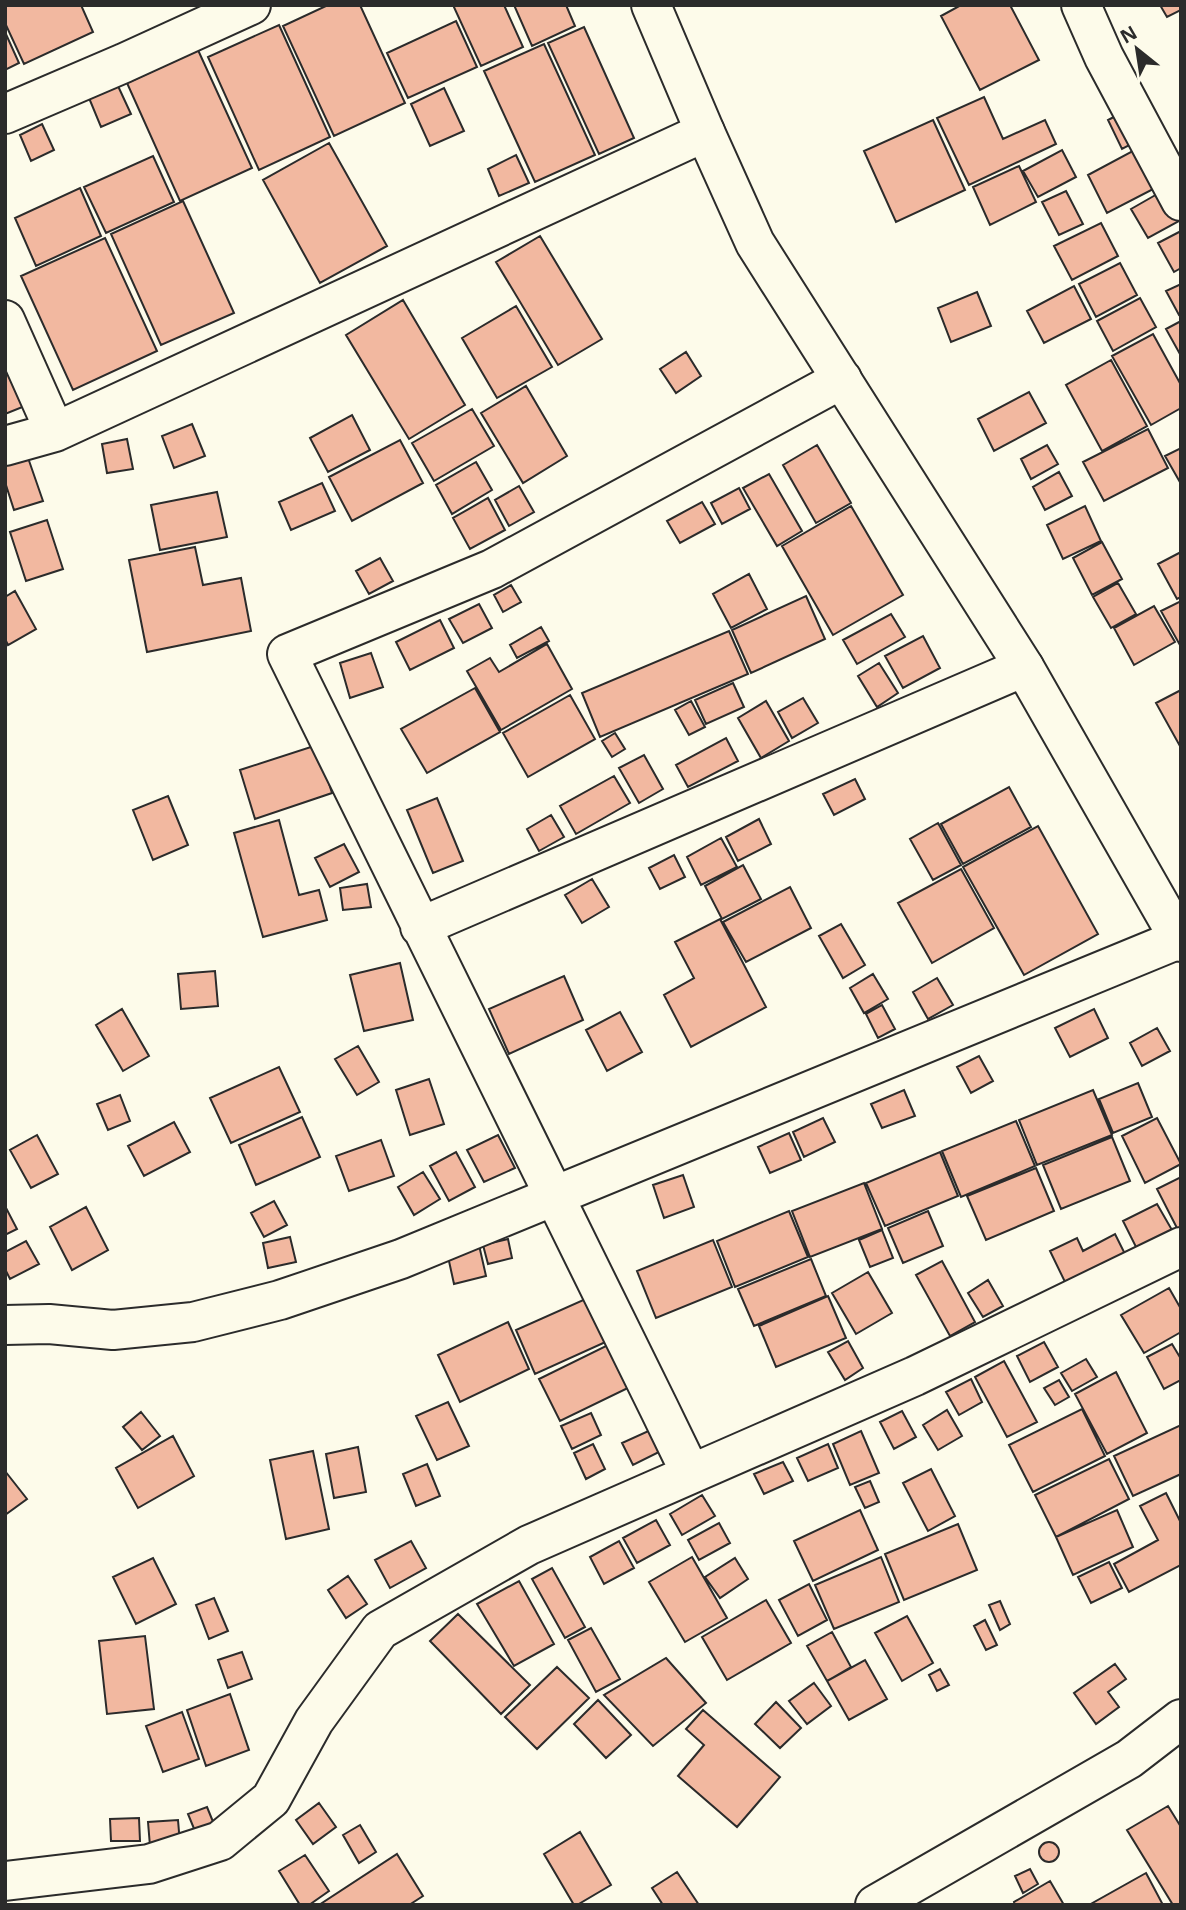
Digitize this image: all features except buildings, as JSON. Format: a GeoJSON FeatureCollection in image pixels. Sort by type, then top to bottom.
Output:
{"type":"FeatureCollection","features":[{"type":"Feature","properties":{"kind":"street"},"geometry":{"type":"LineString","coordinates":[[5,114],[251,5]]}},
{"type":"Feature","properties":{"kind":"street"},"geometry":{"type":"LineString","coordinates":[[5,1325],[49,1324],[113,1330],[193,1322],[280,1300],[389,1264],[1180,941],[1024,667],[755,243],[651,5]]}},
{"type":"Feature","properties":{"kind":"street"},"geometry":{"type":"LineString","coordinates":[[1081,5],[1104,57],[1181,201]]}},
{"type":"Feature","properties":{"kind":"street"},"geometry":{"type":"LineString","coordinates":[[5,446],[55,432],[705,132]]}},
{"type":"Feature","properties":{"kind":"street"},"geometry":{"type":"LineString","coordinates":[[5,320],[55,432]]}},
{"type":"Feature","properties":{"kind":"street"},"geometry":{"type":"LineString","coordinates":[[691,1474],[287,654],[492,569],[842,379]]}},
{"type":"Feature","properties":{"kind":"street"},"geometry":{"type":"LineString","coordinates":[[420,927],[1024,667]]}},
{"type":"Feature","properties":{"kind":"street"},"geometry":{"type":"LineString","coordinates":[[5,1881],[149,1864],[220,1842],[271,1800],[314,1721],[380,1630],[529,1545],[915,1376],[1181,1247]]}},
{"type":"Feature","properties":{"kind":"street"},"geometry":{"type":"LineString","coordinates":[[880,1903],[1129,1759],[1181,1719]]}}]}
